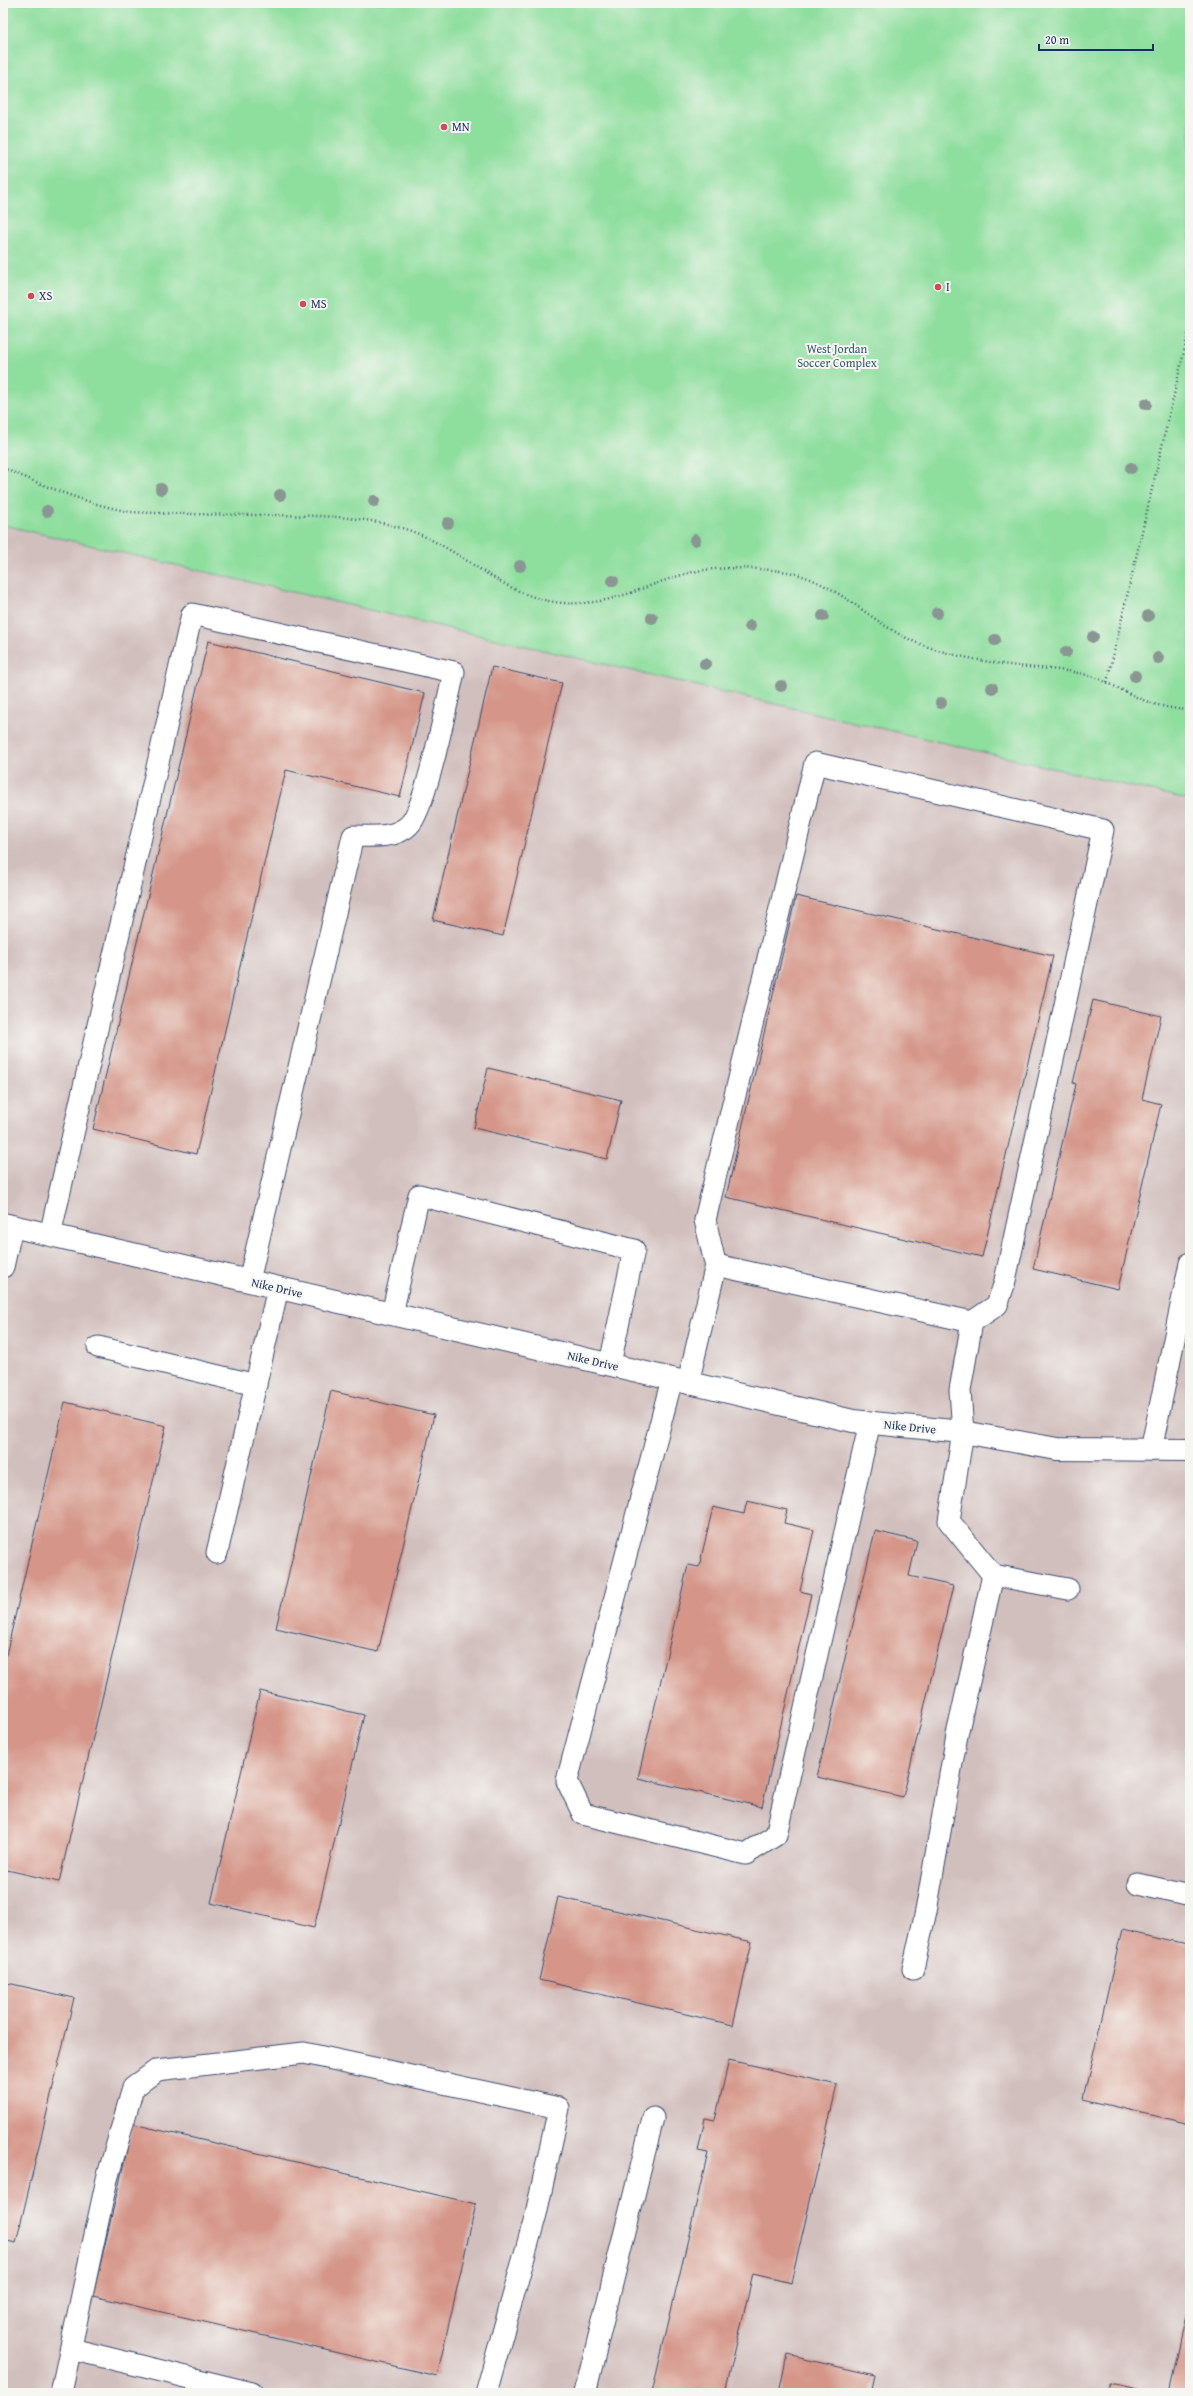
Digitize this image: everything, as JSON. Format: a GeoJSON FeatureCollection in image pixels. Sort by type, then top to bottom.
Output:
{"type":"FeatureCollection","features":[{"type":"Feature","properties":{"kind":"street","name":"Nike Drive"},"geometry":{"type":"LineString","coordinates":[[8,1225],[853,1421],[963,1432],[1057,1449],[1190,1450]]}},
{"type":"Feature","properties":{"kind":"lane"},"geometry":{"type":"LineString","coordinates":[[50,1235],[192,614],[454,672],[422,803],[409,825],[388,835],[353,836],[249,1281]]}},
{"type":"Feature","properties":{"kind":"lane"},"geometry":{"type":"LineString","coordinates":[[870,1422],[776,1835],[746,1854],[583,1814],[567,1782],[680,1381],[716,1267],[705,1220],[815,763],[1103,830],[1004,1285],[997,1305],[972,1322],[960,1390],[963,1432],[949,1521],[993,1575],[1068,1589]]}},
{"type":"Feature","properties":{"kind":"lane"},"geometry":{"type":"LineString","coordinates":[[392,1314],[419,1195],[634,1250],[610,1364]]}},
{"type":"Feature","properties":{"kind":"lane"},"geometry":{"type":"LineString","coordinates":[[3,1267],[8,1225]]}},
{"type":"Feature","properties":{"kind":"lane"},"geometry":{"type":"LineString","coordinates":[[1151,1450],[1190,1263]]}},
{"type":"Feature","properties":{"kind":"lane"},"geometry":{"type":"LineString","coordinates":[[716,1267],[716,1265],[972,1322]]}},
{"type":"Feature","properties":{"kind":"lane"},"geometry":{"type":"LineString","coordinates":[[217,1553],[278,1288]]}},
{"type":"Feature","properties":{"kind":"lane"},"geometry":{"type":"LineString","coordinates":[[98,1347],[256,1385]]}},
{"type":"Feature","properties":{"kind":"lane"},"geometry":{"type":"LineString","coordinates":[[913,1969],[926,1911],[957,1735],[993,1575]]}},
{"type":"Feature","properties":{"kind":"lane"},"geometry":{"type":"LineString","coordinates":[[1138,1884],[1190,1896]]}},
{"type":"Feature","properties":{"kind":"lane"},"geometry":{"type":"LineString","coordinates":[[61,2393],[107,2179],[134,2088],[156,2070],[304,2054],[559,2108],[536,2214],[486,2393]]}},
{"type":"Feature","properties":{"kind":"lane"},"geometry":{"type":"LineString","coordinates":[[585,2393],[653,2118]]}},
{"type":"Feature","properties":{"kind":"lane"},"geometry":{"type":"LineString","coordinates":[[71,2349],[252,2393]]}},
{"type":"Feature","properties":{"kind":"path"},"geometry":{"type":"LineString","coordinates":[[1107,682],[1190,326]]}},
{"type":"Feature","properties":{"kind":"path"},"geometry":{"type":"LineString","coordinates":[[3,468],[66,495],[131,512],[346,517],[400,527],[427,536],[515,590],[526,596],[544,601],[586,603],[616,600],[692,572],[710,569],[790,573],[813,580],[834,591],[893,630],[914,641],[938,650],[991,662],[1074,672],[1107,682],[1128,694],[1153,704],[1190,710]]}},
{"type":"Feature","properties":{"kind":"shaded area"},"geometry":{"type":"Polygon","coordinates":[[[3,525],[1190,800],[1190,2393],[3,2393],[3,525]]]}},
{"type":"Feature","properties":{"kind":"green space","name":"West Jordan Soccer Complex"},"geometry":{"type":"Polygon","coordinates":[[[3,3],[1190,3],[1190,800],[3,525],[3,3]]]}},
{"type":"Feature","properties":{"kind":"building"},"geometry":{"type":"Polygon","coordinates":[[[208,641],[425,693],[400,797],[286,770],[196,1154],[93,1129],[208,641]]]}},
{"type":"Feature","properties":{"kind":"building"},"geometry":{"type":"Polygon","coordinates":[[[492,667],[562,683],[503,936],[433,920],[492,667]]]}},
{"type":"Feature","properties":{"kind":"building"},"geometry":{"type":"Polygon","coordinates":[[[796,896],[1053,956],[982,1257],[726,1197],[796,896]]]}},
{"type":"Feature","properties":{"kind":"building"},"geometry":{"type":"Polygon","coordinates":[[[1093,1000],[1161,1016],[1142,1099],[1161,1104],[1118,1289],[1033,1269],[1076,1084],[1073,1083],[1093,1000]]]}},
{"type":"Feature","properties":{"kind":"building"},"geometry":{"type":"Polygon","coordinates":[[[488,1068],[621,1100],[607,1159],[474,1128],[488,1068]]]}},
{"type":"Feature","properties":{"kind":"building"},"geometry":{"type":"Polygon","coordinates":[[[331,1391],[434,1415],[378,1652],[276,1628],[331,1391]]]}},
{"type":"Feature","properties":{"kind":"building"},"geometry":{"type":"Polygon","coordinates":[[[65,1402],[166,1426],[59,1882],[3,1869],[3,1655],[6,1655],[65,1402]]]}},
{"type":"Feature","properties":{"kind":"building"},"geometry":{"type":"Polygon","coordinates":[[[747,1501],[787,1510],[784,1523],[814,1530],[800,1591],[811,1594],[762,1807],[638,1778],[688,1565],[699,1567],[713,1507],[744,1514],[747,1501]]]}},
{"type":"Feature","properties":{"kind":"building"},"geometry":{"type":"Polygon","coordinates":[[[875,1531],[917,1541],[909,1576],[953,1586],[903,1797],[817,1777],[875,1531]]]}},
{"type":"Feature","properties":{"kind":"building"},"geometry":{"type":"Polygon","coordinates":[[[260,1691],[364,1715],[314,1928],[211,1903],[260,1691]]]}},
{"type":"Feature","properties":{"kind":"building"},"geometry":{"type":"Polygon","coordinates":[[[558,1897],[752,1942],[733,2025],[539,1980],[558,1897]]]}},
{"type":"Feature","properties":{"kind":"building"},"geometry":{"type":"Polygon","coordinates":[[[1122,1930],[1190,1946],[1190,2124],[1083,2099],[1122,1930]]]}},
{"type":"Feature","properties":{"kind":"building"},"geometry":{"type":"Polygon","coordinates":[[[3,1982],[74,1998],[16,2243],[3,2240],[3,1982]]]}},
{"type":"Feature","properties":{"kind":"building"},"geometry":{"type":"Polygon","coordinates":[[[729,2060],[837,2085],[791,2283],[753,2274],[725,2393],[652,2393],[708,2153],[698,2151],[705,2118],[715,2120],[729,2060]]]}},
{"type":"Feature","properties":{"kind":"building"},"geometry":{"type":"Polygon","coordinates":[[[133,2124],[476,2204],[437,2376],[93,2296],[133,2124]]]}},
{"type":"Feature","properties":{"kind":"building"},"geometry":{"type":"Polygon","coordinates":[[[1189,2303],[1190,2393],[1169,2393],[1189,2303]]]}},
{"type":"Feature","properties":{"kind":"building"},"geometry":{"type":"Polygon","coordinates":[[[787,2355],[874,2375],[870,2393],[779,2393],[787,2355]]]}},
{"type":"Feature","properties":{"kind":"building"},"geometry":{"type":"Polygon","coordinates":[[[1111,2382],[1154,2392],[1154,2393],[1109,2393],[1111,2382]]]}},
{"type":"Feature","properties":{"kind":"place","name":"MN"},"geometry":{"type":"Point","coordinates":[444,127]}},
{"type":"Feature","properties":{"kind":"place","name":"I"},"geometry":{"type":"Point","coordinates":[938,287]}},
{"type":"Feature","properties":{"kind":"place","name":"XS"},"geometry":{"type":"Point","coordinates":[31,296]}},
{"type":"Feature","properties":{"kind":"place","name":"MS"},"geometry":{"type":"Point","coordinates":[303,304]}}]}
